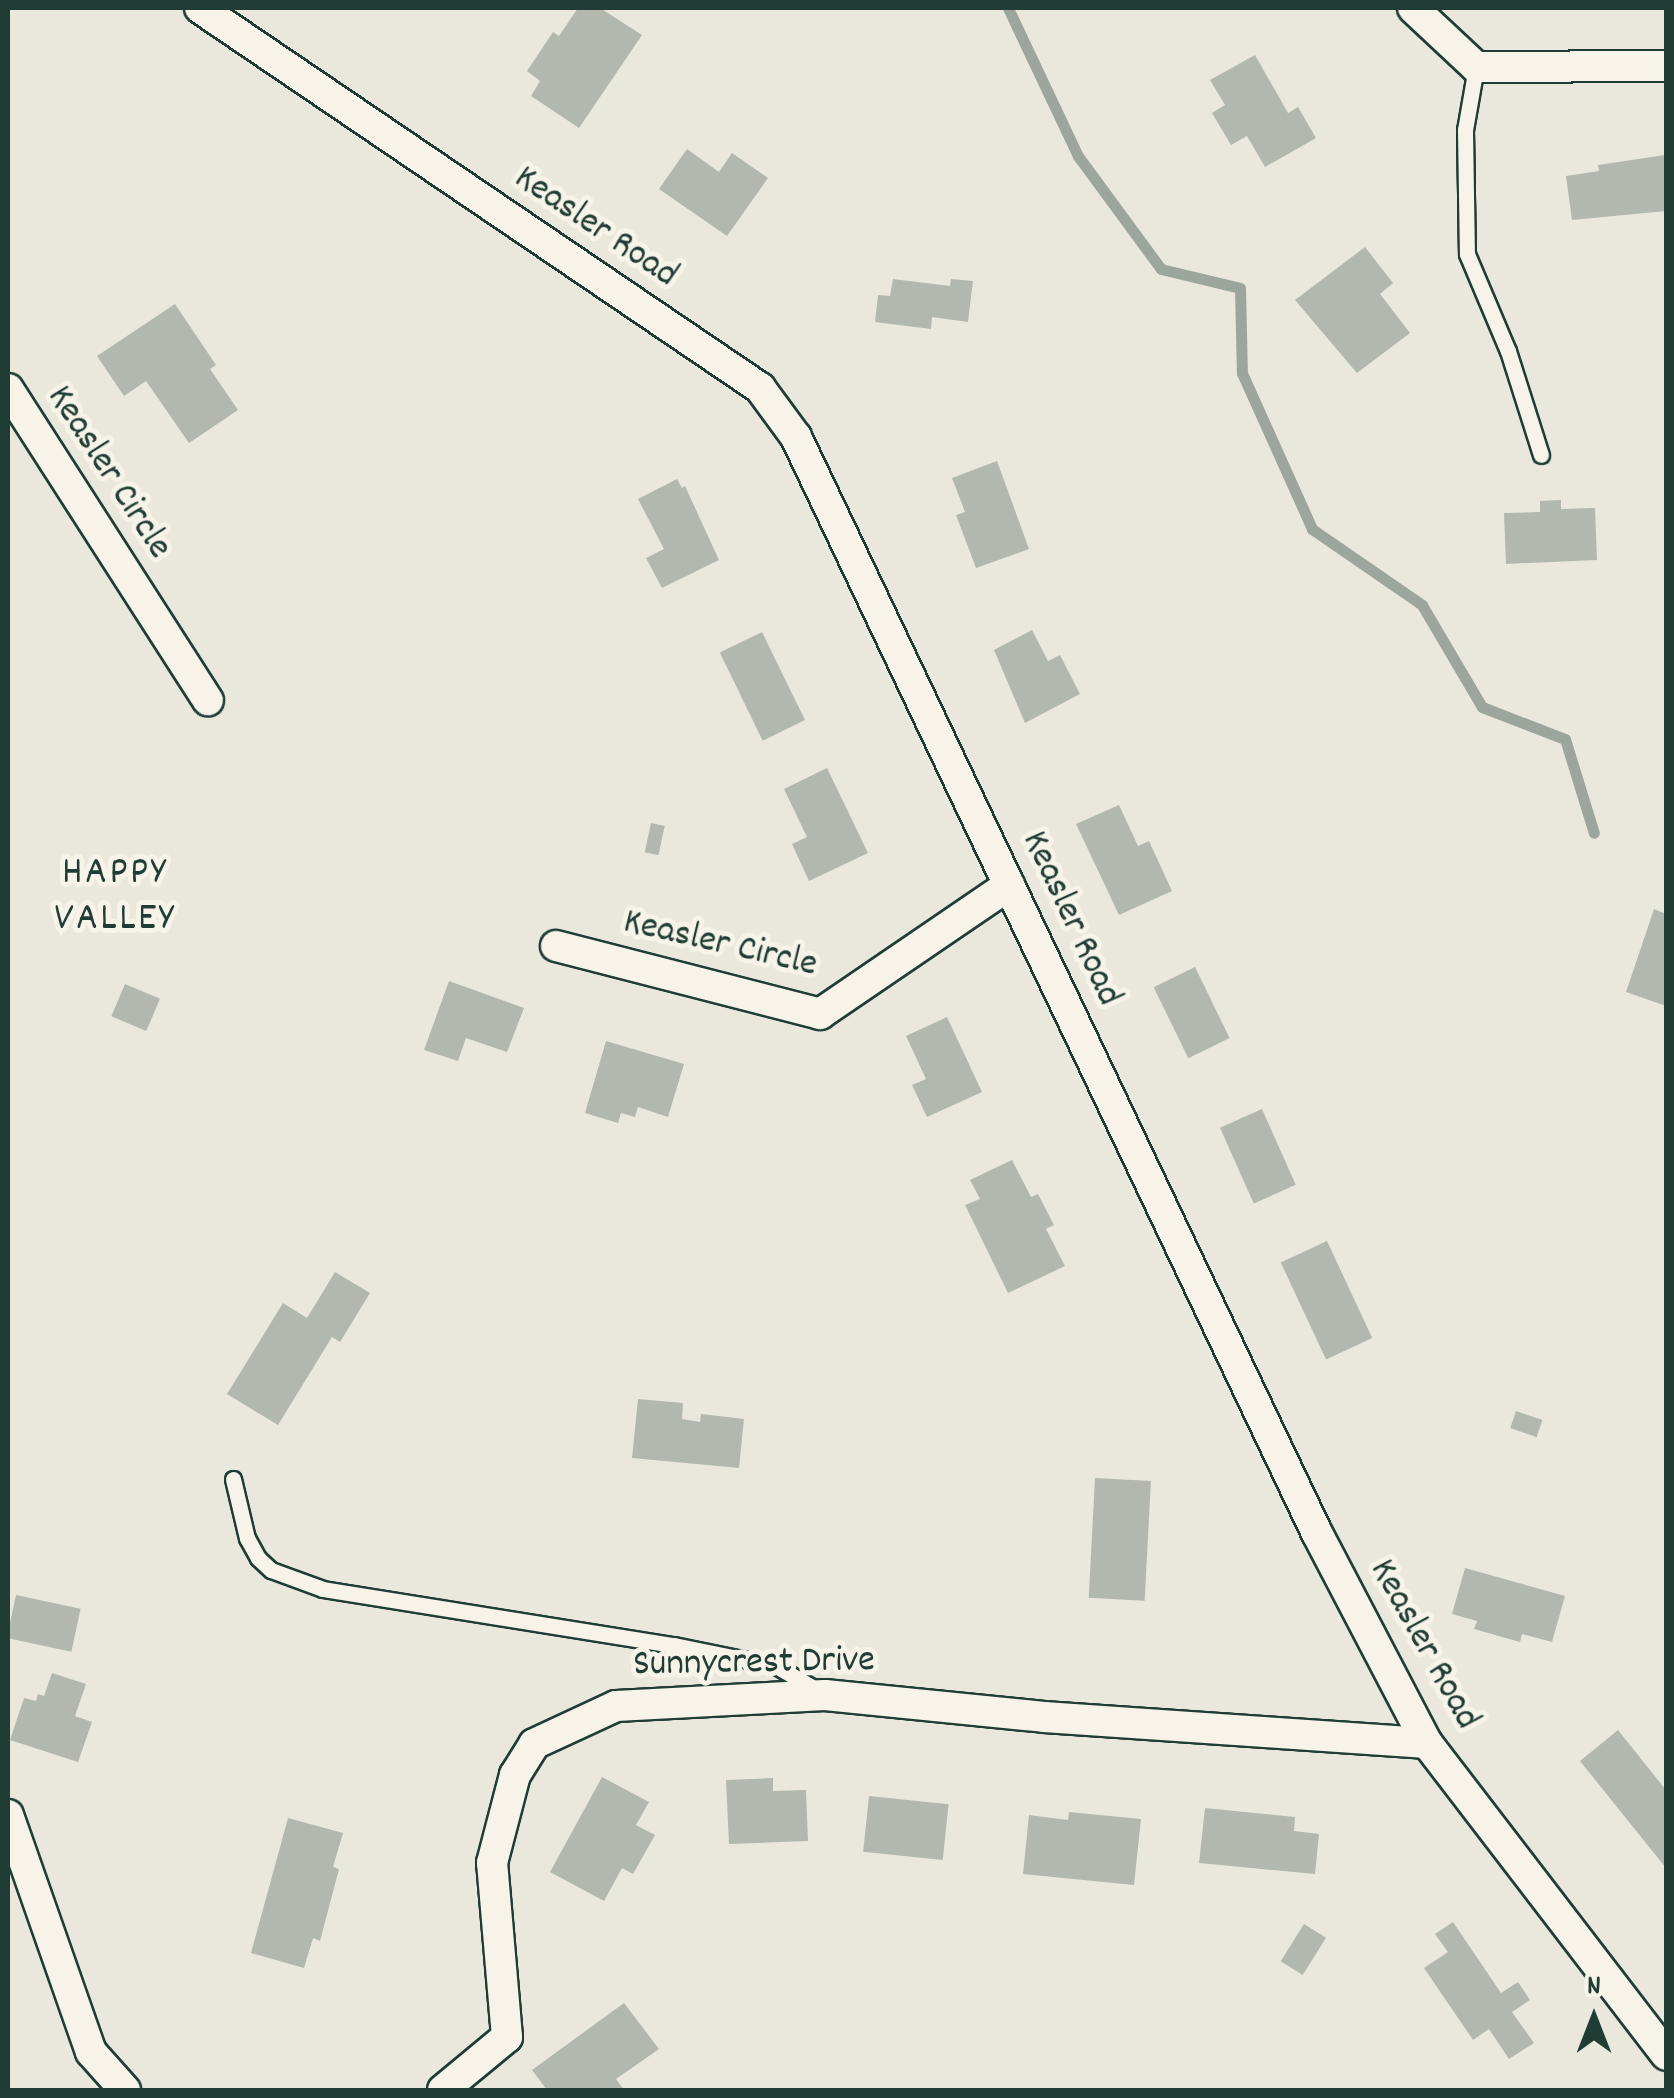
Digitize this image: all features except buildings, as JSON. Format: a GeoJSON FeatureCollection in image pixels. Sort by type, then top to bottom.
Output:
{"type":"FeatureCollection","features":[{"type":"Feature","properties":{"kind":"street","name":"Keasler Road"},"geometry":{"type":"LineString","coordinates":[[200,8],[760,388],[796,436],[1317,1534],[1427,1743],[1666,2055]]}},
{"type":"Feature","properties":{"kind":"street"},"geometry":{"type":"LineString","coordinates":[[1412,8],[1476,67],[1666,66]]}},
{"type":"Feature","properties":{"kind":"street","name":"Keasler Circle"},"geometry":{"type":"LineString","coordinates":[[8,389],[208,700]]}},
{"type":"Feature","properties":{"kind":"street","name":"Keasler Circle"},"geometry":{"type":"LineString","coordinates":[[556,946],[820,1014],[1009,885]]}},
{"type":"Feature","properties":{"kind":"street","name":"Sunnycrest Drive"},"geometry":{"type":"LineString","coordinates":[[443,2090],[507,2037],[492,1864],[515,1775],[534,1744],[616,1706],[825,1694],[1044,1717],[1427,1743]]}},
{"type":"Feature","properties":{"kind":"street"},"geometry":{"type":"LineString","coordinates":[[8,1815],[91,2052],[125,2090]]}},
{"type":"Feature","properties":{"kind":"lane"},"geometry":{"type":"LineString","coordinates":[[1476,67],[1465,130],[1467,254],[1508,352],[1540,455]]}},
{"type":"Feature","properties":{"kind":"lane"},"geometry":{"type":"LineString","coordinates":[[233,1479],[247,1538],[258,1558],[272,1570],[306,1582],[776,1666],[825,1694]]}},
{"type":"Feature","properties":{"kind":"waterway"},"geometry":{"type":"LineString","coordinates":[[1008,8],[1078,156],[1161,269],[1240,288],[1242,373],[1312,529],[1422,605],[1482,707],[1565,739],[1594,833]]}},
{"type":"Feature","properties":{"kind":"district","name":"HAPPY VALLEY"},"geometry":{"type":"Point","coordinates":[115,898]}}]}
